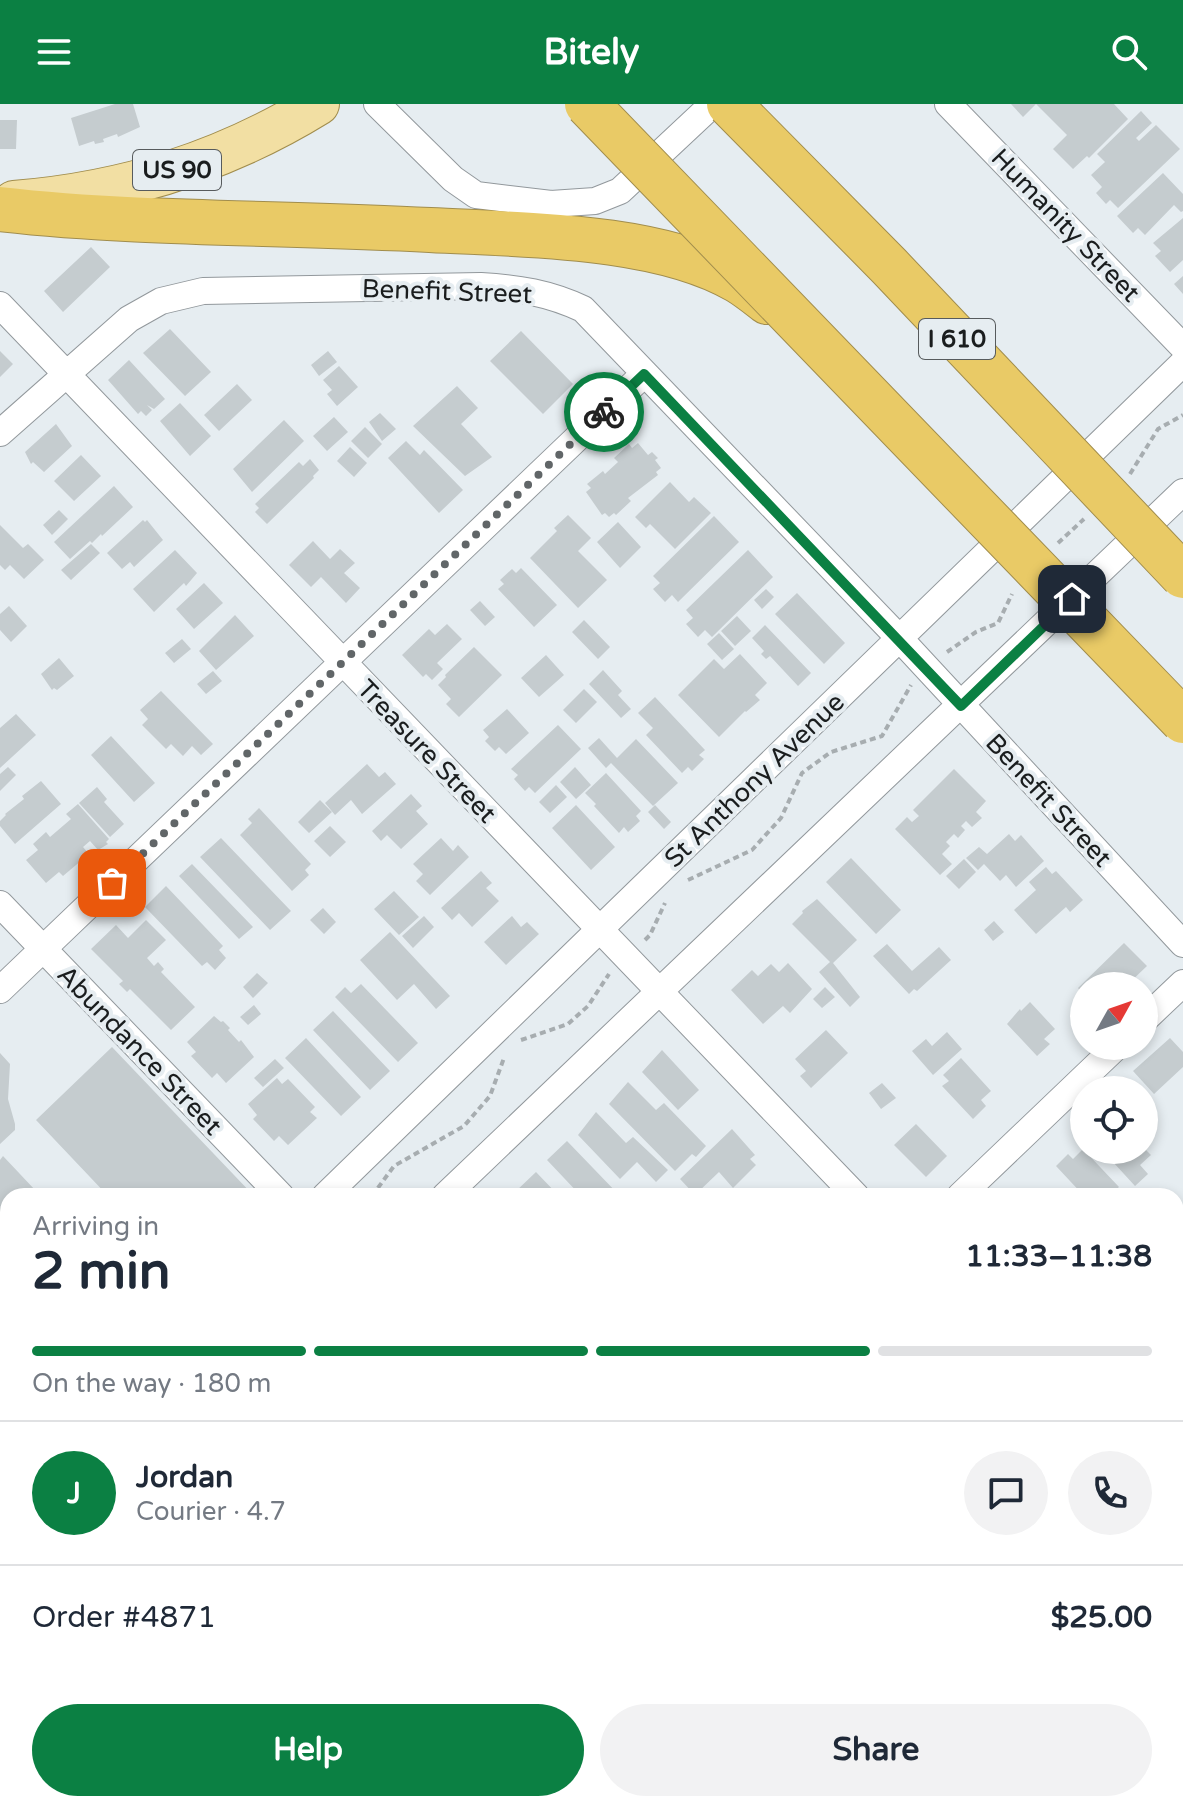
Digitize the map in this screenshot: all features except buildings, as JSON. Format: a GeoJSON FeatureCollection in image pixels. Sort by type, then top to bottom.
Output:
{"type":"FeatureCollection","features":[{"type":"Feature","properties":{"kind":"highway"},"geometry":{"type":"LineString","coordinates":[[587,104],[1183,721]]}},
{"type":"Feature","properties":{"kind":"highway","name":"I 610"},"geometry":{"type":"LineString","coordinates":[[729,104],[889,266],[1183,576]]}},
{"type":"Feature","properties":{"kind":"highway"},"geometry":{"type":"LineString","coordinates":[[8,204],[61,216],[562,237],[661,252],[700,263],[737,280],[798,324]]}},
{"type":"Feature","properties":{"kind":"main road","name":"US 90"},"geometry":{"type":"LineString","coordinates":[[8,204],[140,181],[200,164],[279,128],[318,104]]}},
{"type":"Feature","properties":{"kind":"street"},"geometry":{"type":"LineString","coordinates":[[377,104],[453,179],[476,195],[551,204],[595,201],[620,191],[713,104]]}},
{"type":"Feature","properties":{"kind":"street","name":"Humanity Street"},"geometry":{"type":"LineString","coordinates":[[948,104],[1183,347]]}},
{"type":"Feature","properties":{"kind":"street","name":"Benefit Street"},"geometry":{"type":"LineString","coordinates":[[0,433],[129,319],[161,301],[203,291],[518,288],[561,299],[583,309],[901,640],[1183,944]]}},
{"type":"Feature","properties":{"kind":"street","name":"Treasure Street"},"geometry":{"type":"LineString","coordinates":[[0,305],[848,1188]]}},
{"type":"Feature","properties":{"kind":"street","name":"St Anthony Avenue"},"geometry":{"type":"LineString","coordinates":[[333,1188],[1183,363]]}},
{"type":"Feature","properties":{"kind":"street"},"geometry":{"type":"LineString","coordinates":[[0,990],[644,374]]}},
{"type":"Feature","properties":{"kind":"street"},"geometry":{"type":"LineString","coordinates":[[453,1188],[1183,492]]}},
{"type":"Feature","properties":{"kind":"street","name":"Abundance Street"},"geometry":{"type":"LineString","coordinates":[[0,904],[273,1188]]}},
{"type":"Feature","properties":{"kind":"street"},"geometry":{"type":"LineString","coordinates":[[1158,1007],[1183,983]]}},
{"type":"Feature","properties":{"kind":"street"},"geometry":{"type":"LineString","coordinates":[[968,1188],[1102,1060]]}},
{"type":"Feature","properties":{"kind":"path"},"geometry":{"type":"LineString","coordinates":[[682,883],[752,850],[781,818],[802,773],[831,752],[882,736],[908,688],[928,670]]}},
{"type":"Feature","properties":{"kind":"path"},"geometry":{"type":"LineString","coordinates":[[517,1042],[568,1024],[588,1006],[607,975],[650,935],[667,898]]}},
{"type":"Feature","properties":{"kind":"path"},"geometry":{"type":"LineString","coordinates":[[378,1188],[394,1166],[464,1126],[490,1096],[503,1059],[510,1051]]}},
{"type":"Feature","properties":{"kind":"way so far"},"geometry":{"type":"LineString","coordinates":[[112,883],[604,412]]}},
{"type":"Feature","properties":{"kind":"route"},"geometry":{"type":"LineString","coordinates":[[604,412],[644,374],[961,706],[1072,599]]}}]}
